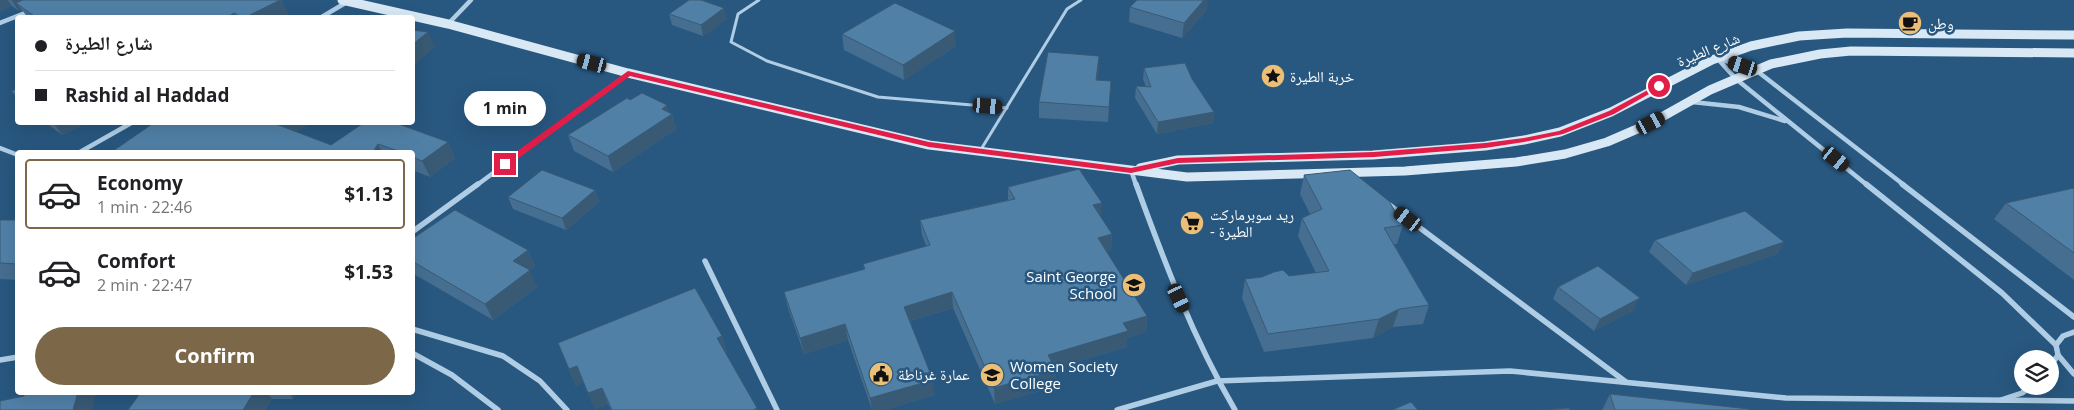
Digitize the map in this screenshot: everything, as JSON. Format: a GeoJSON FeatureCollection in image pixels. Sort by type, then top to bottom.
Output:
{"type":"FeatureCollection","features":[{"type":"Feature","properties":{"kind":"main road"},"geometry":{"type":"LineString","coordinates":[[344,1],[407,15]]}},
{"type":"Feature","properties":{"kind":"main road"},"geometry":{"type":"LineString","coordinates":[[415,17],[628,73],[929,145],[1187,177],[1350,175],[1516,162],[1565,154],[1608,142],[1651,123],[1710,90],[1771,64],[1820,54],[1851,51],[2074,53]]}},
{"type":"Feature","properties":{"kind":"main road","name":"شارع الطيرة"},"geometry":{"type":"LineString","coordinates":[[1131,170],[1178,160],[1374,154],[1485,146],[1524,140],[1560,132],[1611,112],[1675,77],[1717,58],[1751,46],[1800,36],[1847,33],[2074,35]]}},
{"type":"Feature","properties":{"kind":"street"},"geometry":{"type":"LineString","coordinates":[[448,24],[471,0]]}},
{"type":"Feature","properties":{"kind":"street"},"geometry":{"type":"LineString","coordinates":[[324,15],[344,1]]}},
{"type":"Feature","properties":{"kind":"street"},"geometry":{"type":"LineString","coordinates":[[20,15],[32,10]]}},
{"type":"Feature","properties":{"kind":"street"},"geometry":{"type":"LineString","coordinates":[[0,23],[15,17]]}},
{"type":"Feature","properties":{"kind":"street"},"geometry":{"type":"LineString","coordinates":[[1717,58],[1757,70],[2074,317]]}},
{"type":"Feature","properties":{"kind":"street"},"geometry":{"type":"LineString","coordinates":[[1717,58],[1736,79],[2002,294],[2056,345],[2057,350]]}},
{"type":"Feature","properties":{"kind":"street"},"geometry":{"type":"LineString","coordinates":[[415,230],[628,73]]}},
{"type":"Feature","properties":{"kind":"street"},"geometry":{"type":"LineString","coordinates":[[1689,102],[1743,106],[1790,123]]}},
{"type":"Feature","properties":{"kind":"street"},"geometry":{"type":"LineString","coordinates":[[84,150],[128,125]]}},
{"type":"Feature","properties":{"kind":"street"},"geometry":{"type":"LineString","coordinates":[[0,148],[15,154]]}},
{"type":"Feature","properties":{"kind":"street"},"geometry":{"type":"LineString","coordinates":[[1131,170],[1171,281],[1217,381],[1235,410]]}},
{"type":"Feature","properties":{"kind":"street"},"geometry":{"type":"LineString","coordinates":[[1385,202],[1626,382]]}},
{"type":"Feature","properties":{"kind":"street"},"geometry":{"type":"LineString","coordinates":[[705,260],[777,410]]}},
{"type":"Feature","properties":{"kind":"street"},"geometry":{"type":"LineString","coordinates":[[415,330],[503,356],[540,381],[567,410]]}},
{"type":"Feature","properties":{"kind":"street"},"geometry":{"type":"LineString","coordinates":[[2056,345],[2060,337],[2068,332],[2074,332]]}},
{"type":"Feature","properties":{"kind":"street"},"geometry":{"type":"LineString","coordinates":[[415,355],[452,375],[498,410]]}},
{"type":"Feature","properties":{"kind":"street"},"geometry":{"type":"LineString","coordinates":[[2059,356],[2074,374]]}},
{"type":"Feature","properties":{"kind":"street"},"geometry":{"type":"LineString","coordinates":[[0,360],[15,358]]}},
{"type":"Feature","properties":{"kind":"street"},"geometry":{"type":"LineString","coordinates":[[1117,410],[1217,381],[1510,370],[1786,398],[1996,402],[2074,401]]}},
{"type":"Feature","properties":{"kind":"street"},"geometry":{"type":"LineString","coordinates":[[1996,402],[2016,395]]}},
{"type":"Feature","properties":{"kind":"lane"},"geometry":{"type":"LineString","coordinates":[[759,0],[738,14],[731,42],[767,61],[878,97],[1007,108]]}},
{"type":"Feature","properties":{"kind":"lane"},"geometry":{"type":"LineString","coordinates":[[980,151],[1067,9],[1081,0]]}},
{"type":"Feature","properties":{"kind":"building"},"geometry":{"type":"Polygon","coordinates":[[[23,0],[280,0],[250,15],[234,13],[231,15],[33,15],[16,3],[23,0]]]}},
{"type":"Feature","properties":{"kind":"building"},"geometry":{"type":"Polygon","coordinates":[[[689,0],[701,0],[724,8],[701,25],[669,14],[689,0]]]}},
{"type":"Feature","properties":{"kind":"building"},"geometry":{"type":"Polygon","coordinates":[[[1137,0],[1204,0],[1184,23],[1130,7],[1137,0]]]}},
{"type":"Feature","properties":{"kind":"building"},"geometry":{"type":"Polygon","coordinates":[[[895,3],[955,31],[903,65],[842,34],[895,3]]]}},
{"type":"Feature","properties":{"kind":"building"},"geometry":{"type":"Polygon","coordinates":[[[415,30],[428,32],[415,43],[415,30]]]}},
{"type":"Feature","properties":{"kind":"building"},"geometry":{"type":"Polygon","coordinates":[[[1048,52],[1099,56],[1096,80],[1111,81],[1109,107],[1039,102],[1048,52]]]}},
{"type":"Feature","properties":{"kind":"building"},"geometry":{"type":"Polygon","coordinates":[[[1185,63],[1192,79],[1214,112],[1158,122],[1136,86],[1151,87],[1144,68],[1185,63]]]}},
{"type":"Feature","properties":{"kind":"building"},"geometry":{"type":"Polygon","coordinates":[[[642,93],[667,105],[662,109],[672,114],[608,156],[568,135],[627,98],[630,100],[642,93]]]}},
{"type":"Feature","properties":{"kind":"building"},"geometry":{"type":"Polygon","coordinates":[[[151,125],[279,125],[331,145],[361,125],[401,125],[448,142],[422,161],[415,158],[415,150],[395,150],[378,144],[374,150],[114,150],[151,125]]]}},
{"type":"Feature","properties":{"kind":"building"},"geometry":{"type":"Polygon","coordinates":[[[1079,169],[1102,203],[1093,205],[1112,234],[1098,238],[1147,316],[1123,323],[1128,331],[1048,355],[1056,370],[994,388],[952,292],[904,307],[933,380],[870,398],[845,324],[800,338],[784,292],[865,269],[863,264],[930,245],[920,220],[1015,199],[1008,187],[1079,169]]]}},
{"type":"Feature","properties":{"kind":"building"},"geometry":{"type":"Polygon","coordinates":[[[542,170],[595,190],[562,218],[508,197],[542,170]]]}},
{"type":"Feature","properties":{"kind":"building"},"geometry":{"type":"Polygon","coordinates":[[[1350,170],[1389,201],[1403,225],[1384,228],[1429,305],[1399,309],[1379,319],[1268,334],[1245,279],[1262,277],[1283,270],[1289,276],[1329,271],[1302,218],[1322,209],[1304,175],[1350,170]]]}},
{"type":"Feature","properties":{"kind":"building"},"geometry":{"type":"Polygon","coordinates":[[[2074,188],[2074,253],[2006,203],[2074,188]]]}},
{"type":"Feature","properties":{"kind":"building"},"geometry":{"type":"Polygon","coordinates":[[[455,210],[528,250],[513,261],[530,270],[485,304],[415,263],[415,237],[455,210]]]}},
{"type":"Feature","properties":{"kind":"building"},"geometry":{"type":"Polygon","coordinates":[[[1745,211],[1784,242],[1693,273],[1655,240],[1745,211]]]}},
{"type":"Feature","properties":{"kind":"building"},"geometry":{"type":"Polygon","coordinates":[[[0,220],[15,220],[15,264],[0,263],[0,220]]]}},
{"type":"Feature","properties":{"kind":"building"},"geometry":{"type":"Polygon","coordinates":[[[1598,266],[1640,298],[1600,319],[1558,287],[1598,266]]]}},
{"type":"Feature","properties":{"kind":"building"},"geometry":{"type":"Polygon","coordinates":[[[695,288],[722,336],[717,338],[757,408],[753,410],[612,410],[602,388],[588,393],[577,366],[569,369],[558,343],[695,288]]]}},
{"type":"Feature","properties":{"kind":"building"},"geometry":{"type":"Polygon","coordinates":[[[1610,394],[1749,409],[1749,410],[1615,410],[1610,394]]]}},
{"type":"Feature","properties":{"kind":"building"},"geometry":{"type":"Polygon","coordinates":[[[77,395],[73,410],[0,410],[0,401],[24,396],[77,395]]]}},
{"type":"Feature","properties":{"kind":"building"},"geometry":{"type":"Polygon","coordinates":[[[139,395],[252,395],[243,410],[128,410],[139,395]]]}},
{"type":"Feature","properties":{"kind":"building"},"geometry":{"type":"Polygon","coordinates":[[[1411,402],[1418,410],[1392,410],[1411,402]]]}},
{"type":"Feature","properties":{"kind":"building"},"geometry":{"type":"Polygon","coordinates":[[[1569,408],[1570,410],[1541,410],[1569,408]]]}},
{"type":"Feature","properties":{"kind":"place","name":"وطن"},"geometry":{"type":"Point","coordinates":[1910,23]}},
{"type":"Feature","properties":{"kind":"place","name":"خربة الطيرة"},"geometry":{"type":"Point","coordinates":[1273,76]}},
{"type":"Feature","properties":{"kind":"place","name":"ريد سوبرماركت - الطيرة"},"geometry":{"type":"Point","coordinates":[1192,223]}},
{"type":"Feature","properties":{"kind":"place","name":"Saint George School"},"geometry":{"type":"Point","coordinates":[1134,285]}},
{"type":"Feature","properties":{"kind":"place","name":"عمارة غرناطة"},"geometry":{"type":"Point","coordinates":[881,374]}},
{"type":"Feature","properties":{"kind":"place","name":"Women Society College"},"geometry":{"type":"Point","coordinates":[992,375]}},
{"type":"Feature","properties":{"kind":"route"},"geometry":{"type":"LineString","coordinates":[[505,164],[628,73],[929,145],[1131,170],[1178,160],[1374,154],[1485,146],[1524,140],[1560,132],[1611,112],[1659,86]]}}]}
